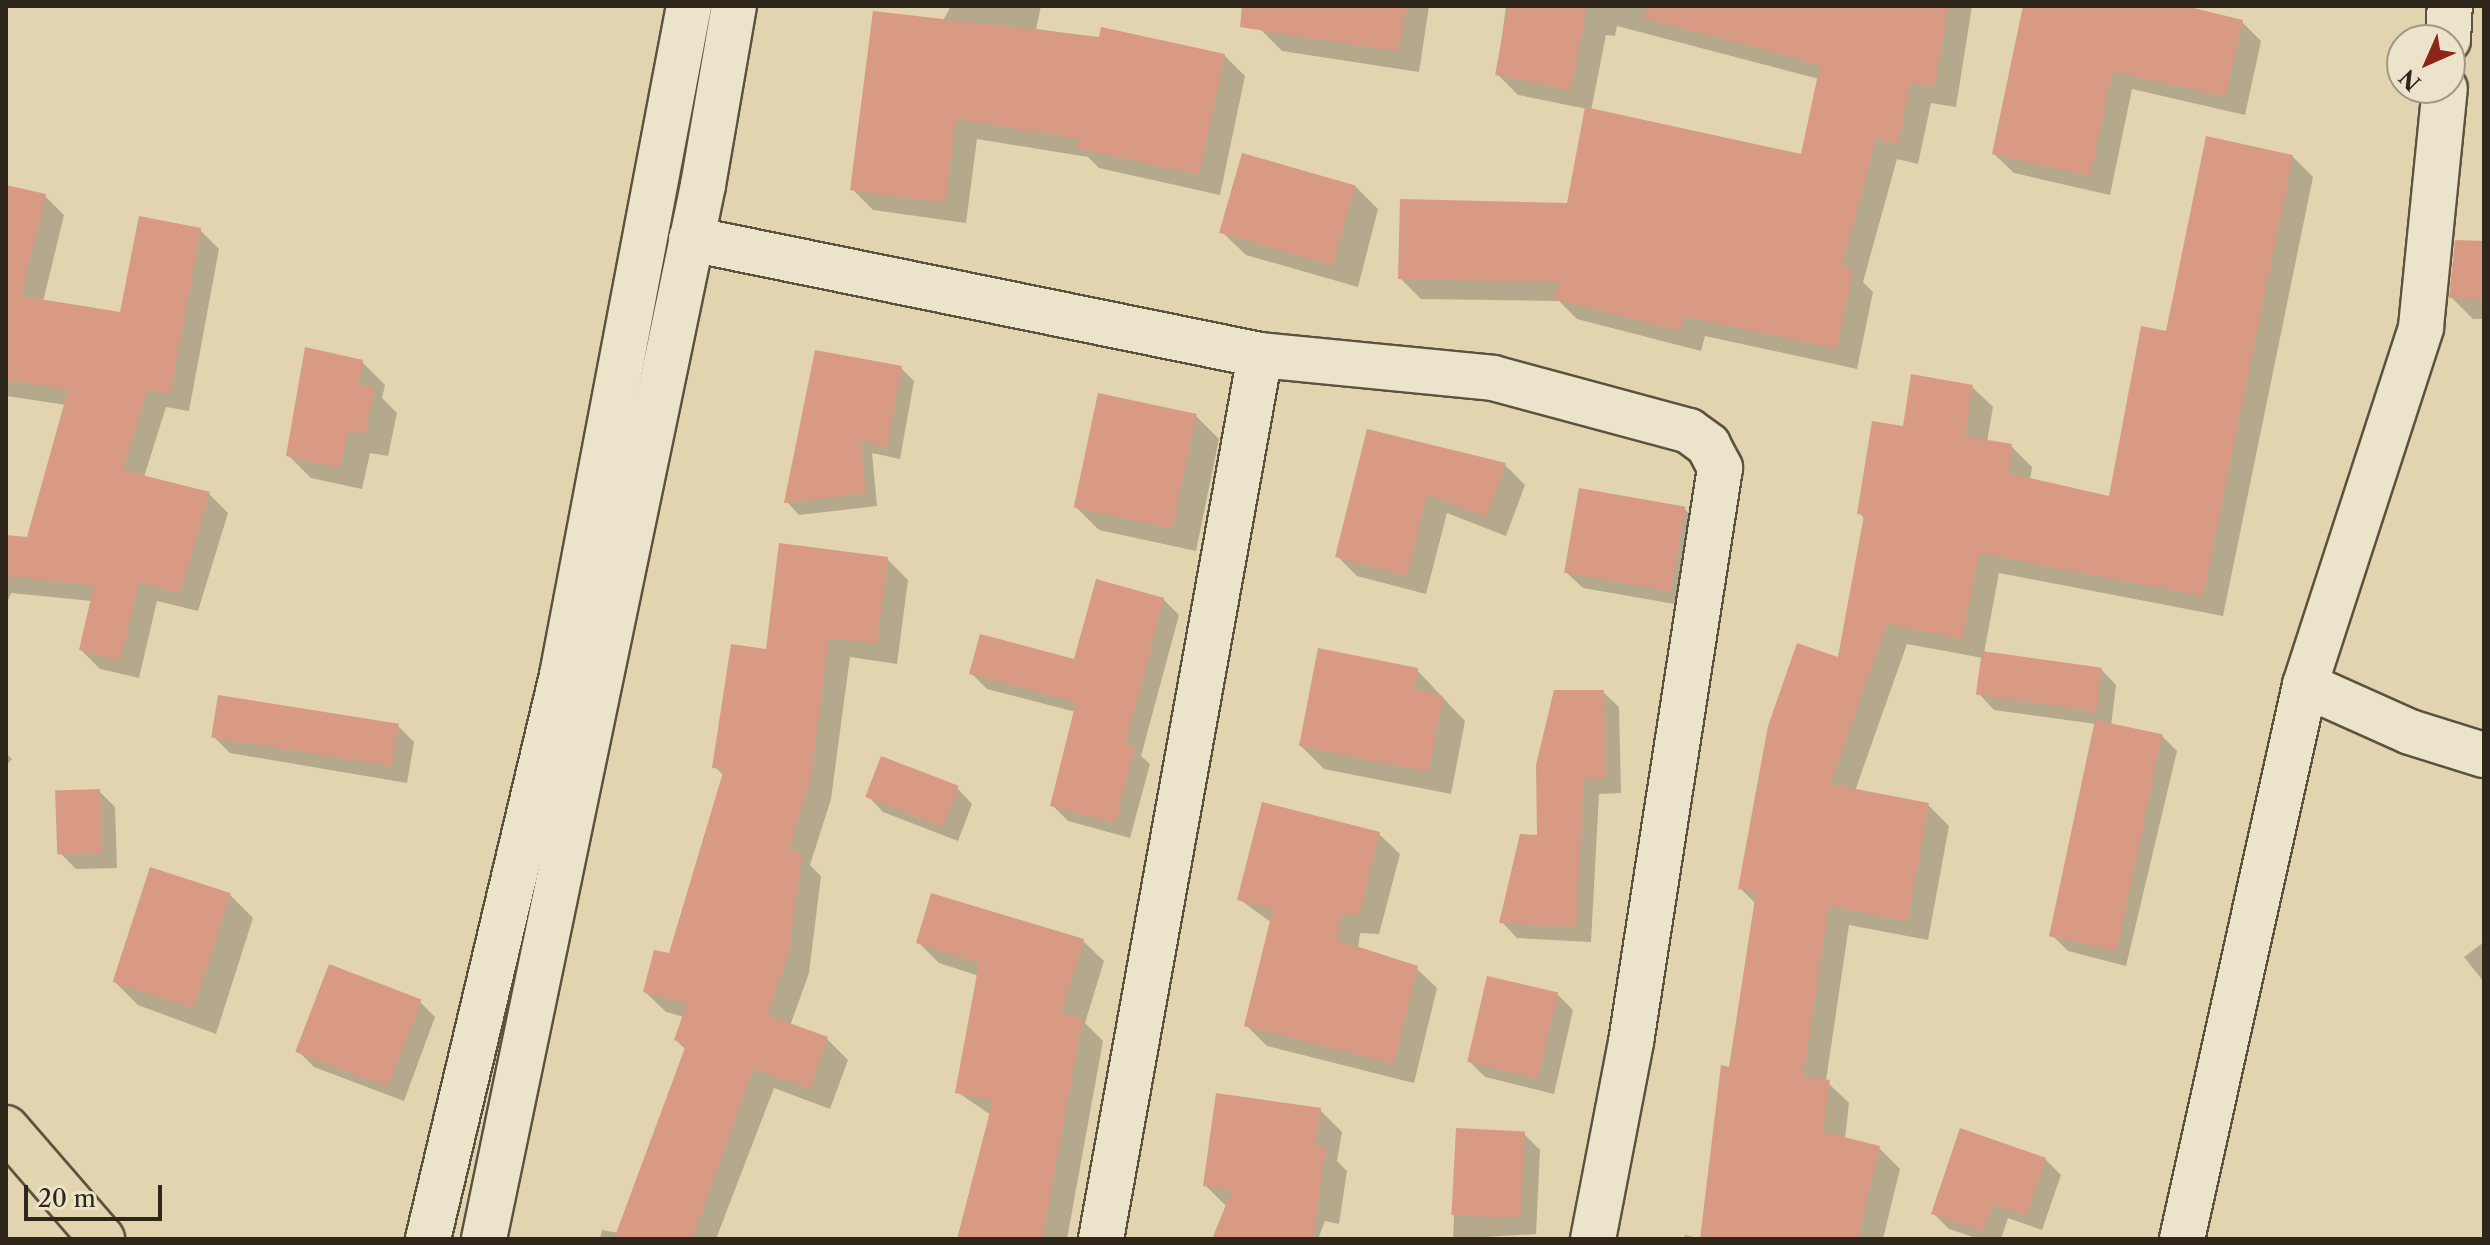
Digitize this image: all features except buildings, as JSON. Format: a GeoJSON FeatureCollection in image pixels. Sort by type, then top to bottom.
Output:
{"type":"FeatureCollection","features":[{"type":"Feature","properties":{"kind":"highway"},"geometry":{"type":"LineString","coordinates":[[6,1128],[102,1239]]}},
{"type":"Feature","properties":{"kind":"street"},"geometry":{"type":"LineString","coordinates":[[428,1239],[562,675],[689,6]]}},
{"type":"Feature","properties":{"kind":"street"},"geometry":{"type":"LineString","coordinates":[[484,1239],[691,239],[734,6]]}},
{"type":"Feature","properties":{"kind":"street"},"geometry":{"type":"LineString","coordinates":[[2182,1239],[2305,685],[2421,327],[2443,104]]}},
{"type":"Feature","properties":{"kind":"street"},"geometry":{"type":"LineString","coordinates":[[691,239],[1260,355],[1493,378],[1689,431],[1720,468],[1631,1042],[1593,1239]]}},
{"type":"Feature","properties":{"kind":"street"},"geometry":{"type":"LineString","coordinates":[[1101,1239],[1260,355]]}},
{"type":"Feature","properties":{"kind":"street"},"geometry":{"type":"LineString","coordinates":[[2305,685],[2410,732],[2484,755]]}}]}
